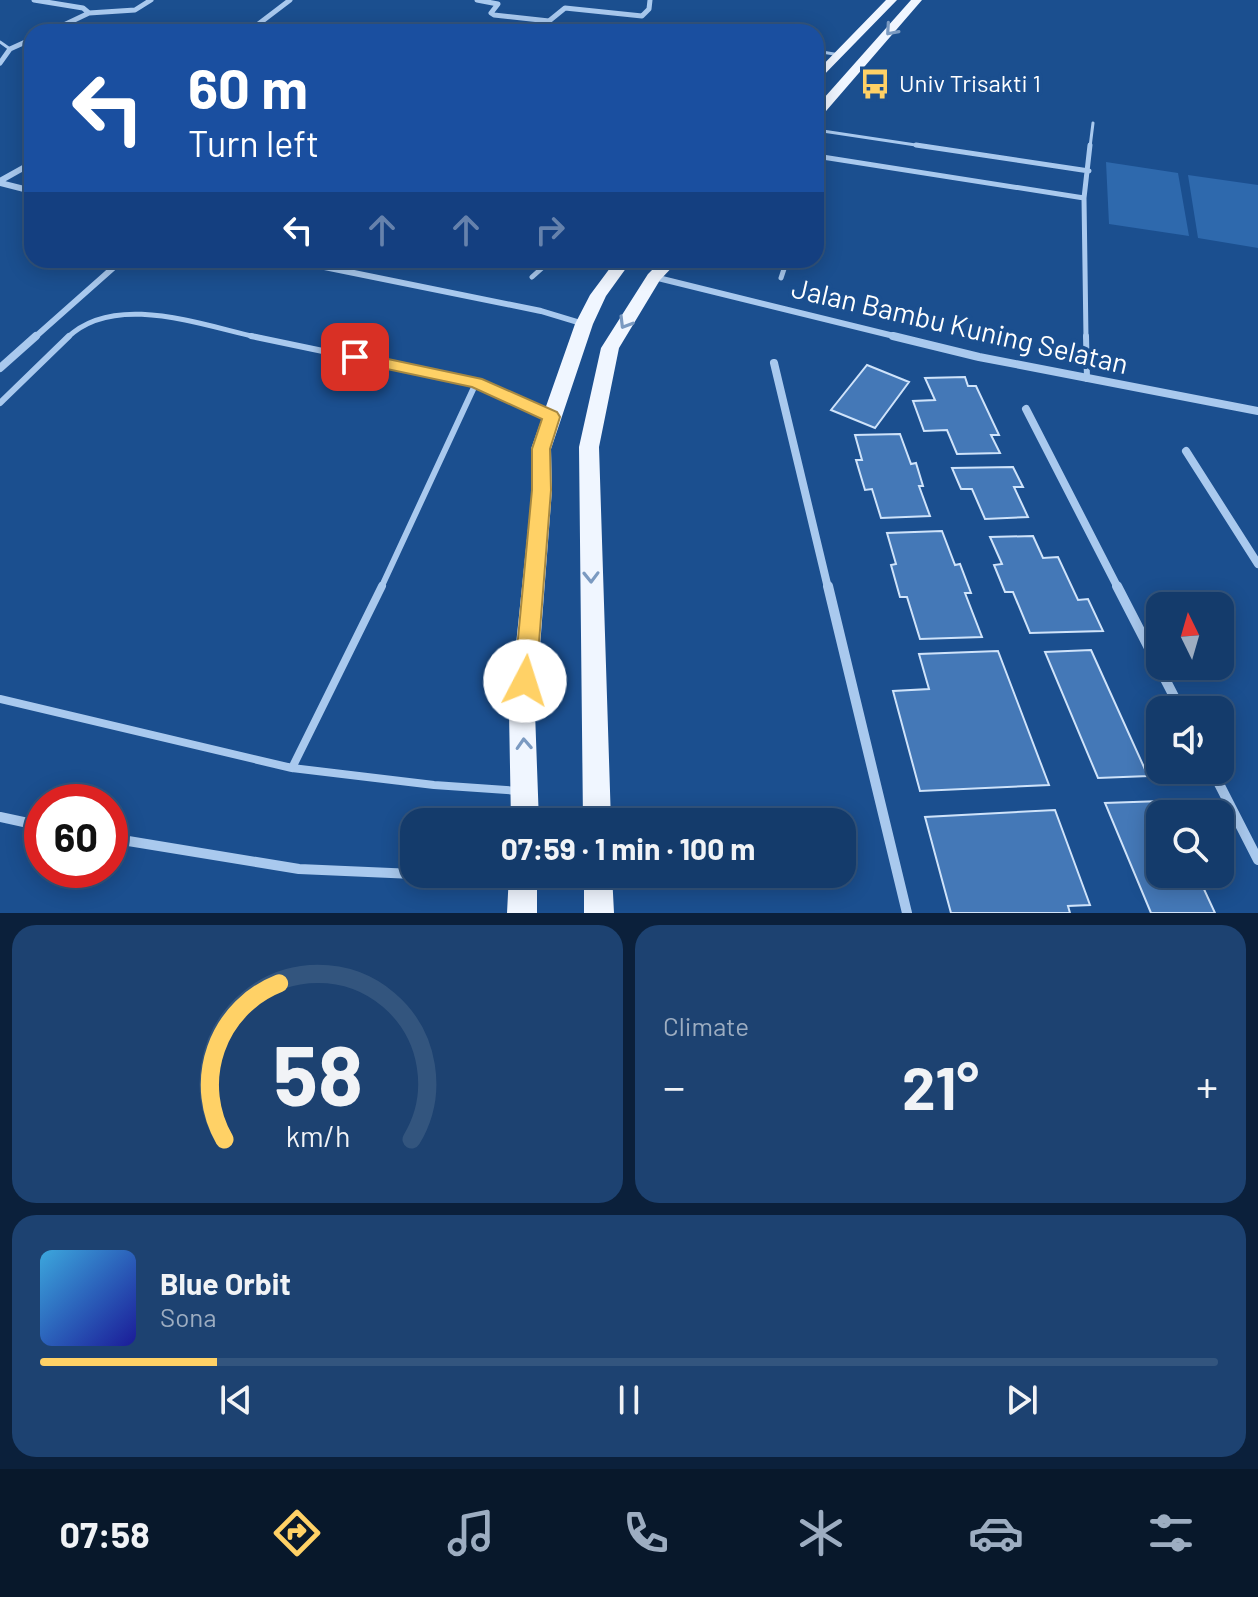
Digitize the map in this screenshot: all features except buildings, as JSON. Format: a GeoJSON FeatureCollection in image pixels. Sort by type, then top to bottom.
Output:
{"type":"FeatureCollection","features":[{"type":"Feature","properties":{"kind":"main road"},"geometry":{"type":"LineString","coordinates":[[824,73],[892,0]]}},
{"type":"Feature","properties":{"kind":"main road"},"geometry":{"type":"LineString","coordinates":[[824,105],[917,0]]}},
{"type":"Feature","properties":{"kind":"main road"},"geometry":{"type":"LineString","coordinates":[[840,55],[864,61]]}},
{"type":"Feature","properties":{"kind":"main road"},"geometry":{"type":"LineString","coordinates":[[824,85],[836,90]]}},
{"type":"Feature","properties":{"kind":"main road"},"geometry":{"type":"LineString","coordinates":[[525,808],[522,712],[542,490],[541,449],[584,324],[598,295],[618,268]]}},
{"type":"Feature","properties":{"kind":"main road"},"geometry":{"type":"LineString","coordinates":[[597,808],[589,447],[610,348],[654,277],[663,268]]}},
{"type":"Feature","properties":{"kind":"main road"},"geometry":{"type":"LineString","coordinates":[[522,913],[523,888]]}},
{"type":"Feature","properties":{"kind":"main road"},"geometry":{"type":"LineString","coordinates":[[598,888],[599,913]]}},
{"type":"Feature","properties":{"kind":"street"},"geometry":{"type":"LineString","coordinates":[[34,0],[83,8],[89,13]]}},
{"type":"Feature","properties":{"kind":"street"},"geometry":{"type":"LineString","coordinates":[[66,24],[89,13],[135,10],[151,0]]}},
{"type":"Feature","properties":{"kind":"street"},"geometry":{"type":"LineString","coordinates":[[258,24],[290,0]]}},
{"type":"Feature","properties":{"kind":"street"},"geometry":{"type":"LineString","coordinates":[[477,0],[498,4],[491,13],[494,15],[549,21],[565,8],[642,16],[649,9],[650,0]]}},
{"type":"Feature","properties":{"kind":"street"},"geometry":{"type":"LineString","coordinates":[[0,63],[10,49],[24,43]]}},
{"type":"Feature","properties":{"kind":"street"},"geometry":{"type":"LineString","coordinates":[[0,182],[24,168]]}},
{"type":"Feature","properties":{"kind":"street"},"geometry":{"type":"LineString","coordinates":[[0,182],[24,189]]}},
{"type":"Feature","properties":{"kind":"street"},"geometry":{"type":"LineString","coordinates":[[0,368],[113,268]]}},
{"type":"Feature","properties":{"kind":"street"},"geometry":{"type":"LineString","coordinates":[[329,268],[512,305],[584,324]]}},
{"type":"Feature","properties":{"kind":"street","name":"Jalan Bambu Kuning Selatan"},"geometry":{"type":"LineString","coordinates":[[654,277],[876,333],[1087,379],[1258,411]]}},
{"type":"Feature","properties":{"kind":"street"},"geometry":{"type":"LineString","coordinates":[[774,363],[907,913]]}},
{"type":"Feature","properties":{"kind":"street"},"geometry":{"type":"LineString","coordinates":[[1026,409],[1174,696]]}},
{"type":"Feature","properties":{"kind":"street"},"geometry":{"type":"LineString","coordinates":[[1186,451],[1258,564]]}},
{"type":"Feature","properties":{"kind":"street"},"geometry":{"type":"LineString","coordinates":[[1219,784],[1258,860]]}},
{"type":"Feature","properties":{"kind":"street"},"geometry":{"type":"LineString","coordinates":[[0,817],[24,822]]}},
{"type":"Feature","properties":{"kind":"street"},"geometry":{"type":"LineString","coordinates":[[128,841],[226,859],[371,875],[400,874]]}},
{"type":"Feature","properties":{"kind":"lane"},"geometry":{"type":"LineString","coordinates":[[0,42],[10,49]]}},
{"type":"Feature","properties":{"kind":"lane"},"geometry":{"type":"LineString","coordinates":[[824,52],[840,55]]}},
{"type":"Feature","properties":{"kind":"lane"},"geometry":{"type":"LineString","coordinates":[[1087,379],[1084,198],[1093,123]]}},
{"type":"Feature","properties":{"kind":"lane"},"geometry":{"type":"LineString","coordinates":[[824,131],[1089,171]]}},
{"type":"Feature","properties":{"kind":"lane"},"geometry":{"type":"LineString","coordinates":[[824,157],[1084,198]]}},
{"type":"Feature","properties":{"kind":"lane"},"geometry":{"type":"LineString","coordinates":[[532,277],[542,268]]}},
{"type":"Feature","properties":{"kind":"lane"},"geometry":{"type":"LineString","coordinates":[[781,278],[784,268]]}},
{"type":"Feature","properties":{"kind":"lane"},"geometry":{"type":"LineString","coordinates":[[0,403],[77,328],[109,315],[142,313],[476,383],[551,417]]}},
{"type":"Feature","properties":{"kind":"lane"},"geometry":{"type":"LineString","coordinates":[[292,768],[397,555],[476,383]]}},
{"type":"Feature","properties":{"kind":"lane"},"geometry":{"type":"LineString","coordinates":[[0,699],[292,768],[434,785],[526,791]]}},
{"type":"Feature","properties":{"kind":"shaded area"},"geometry":{"type":"Polygon","coordinates":[[[1106,162],[1178,173],[1189,236],[1109,224],[1106,162]]]}},
{"type":"Feature","properties":{"kind":"shaded area"},"geometry":{"type":"Polygon","coordinates":[[[1188,175],[1258,185],[1258,248],[1198,238],[1188,175]]]}},
{"type":"Feature","properties":{"kind":"place","name":"Univ Trisakti 1"},"geometry":{"type":"Point","coordinates":[875,84]}},
{"type":"Feature","properties":{"kind":"route"},"geometry":{"type":"LineString","coordinates":[[355,357],[476,383],[551,417],[541,449],[542,490],[525,681]]}}]}
